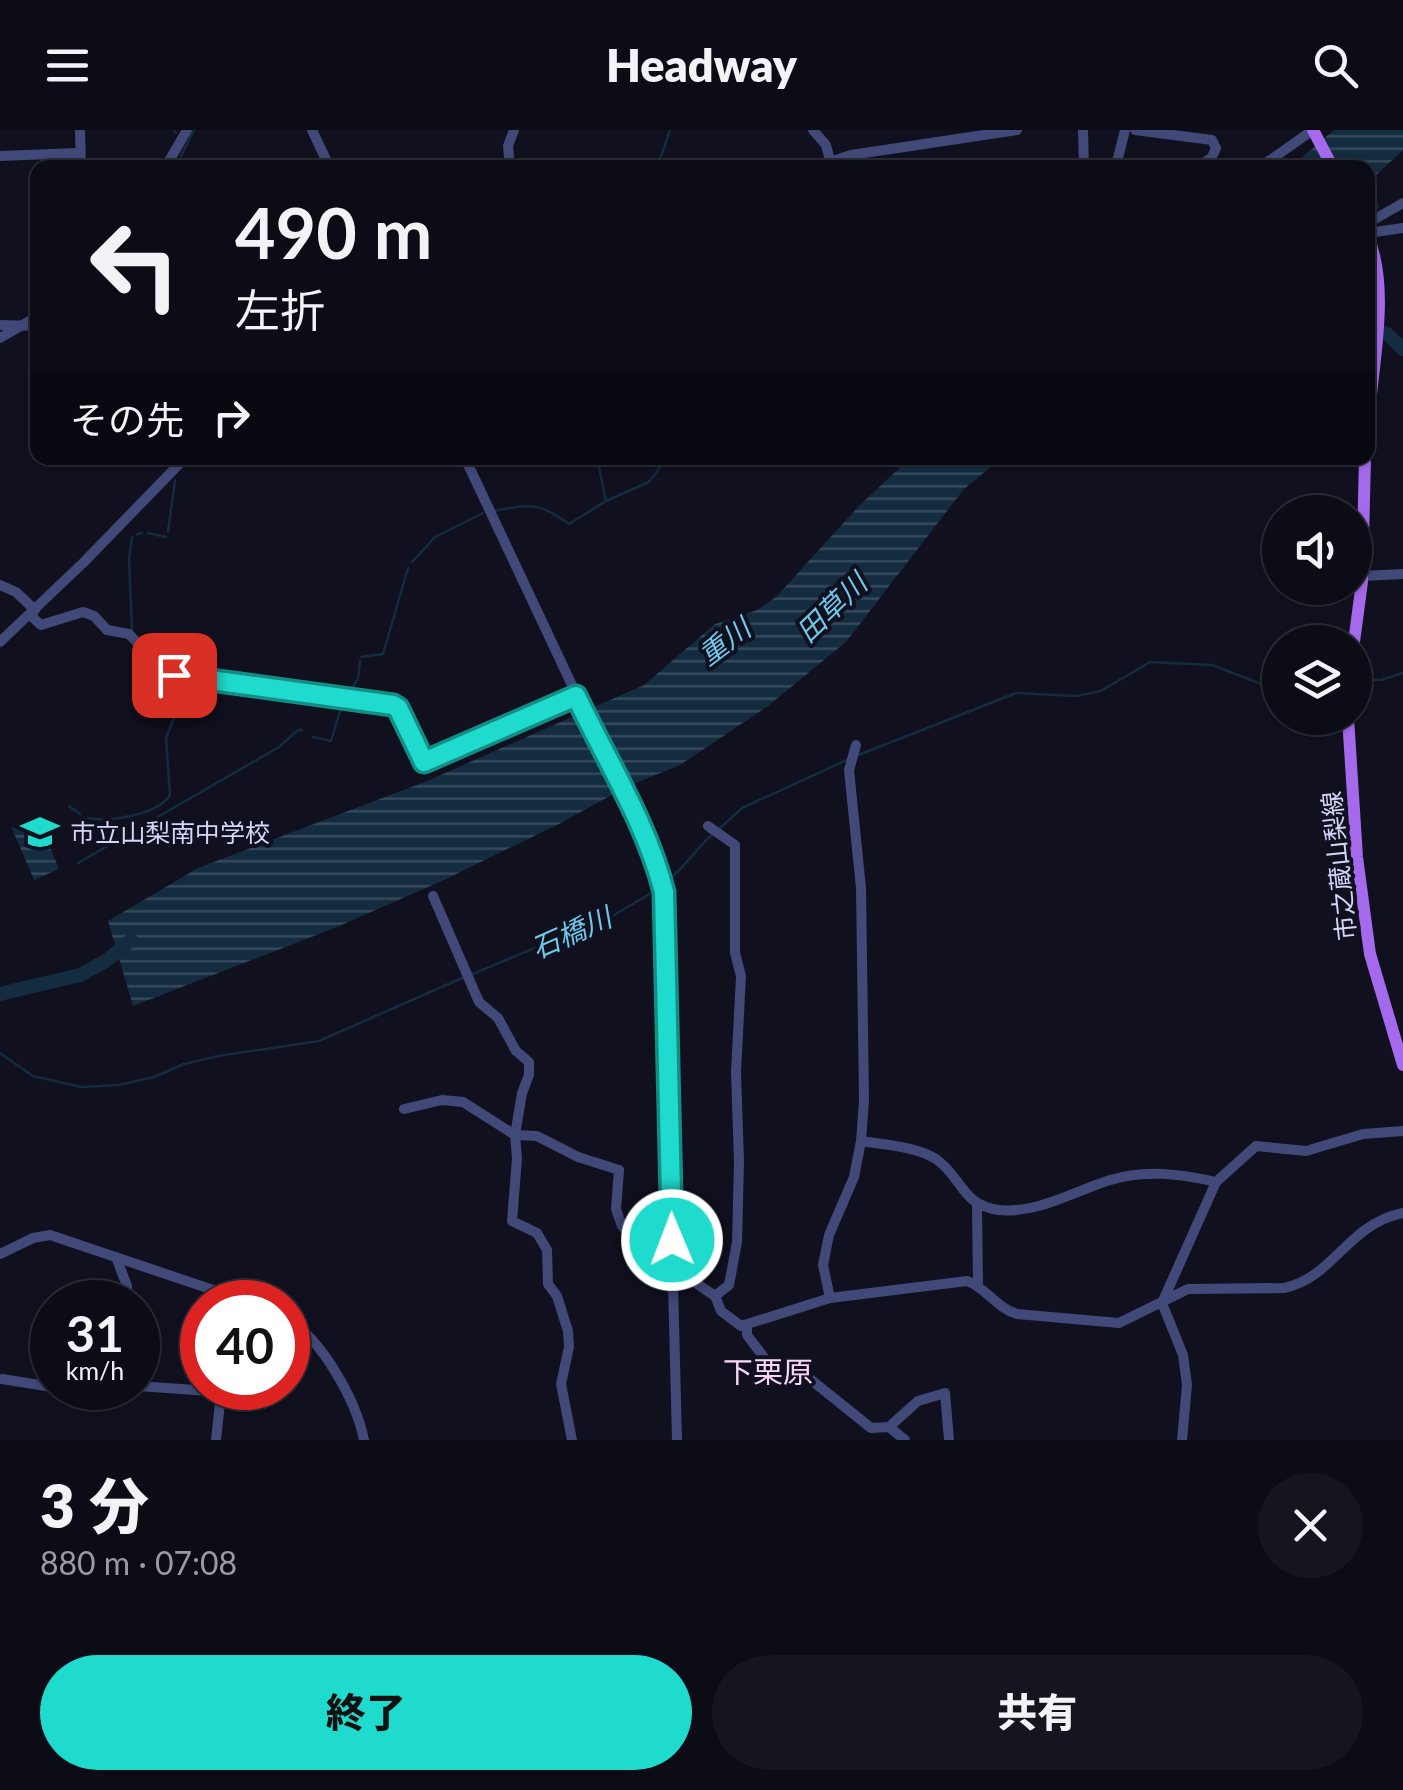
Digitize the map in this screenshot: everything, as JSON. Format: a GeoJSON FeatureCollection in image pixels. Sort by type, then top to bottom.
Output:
{"type":"FeatureCollection","features":[{"type":"Feature","properties":{"kind":"main road"},"geometry":{"type":"LineString","coordinates":[[1314,132],[1328,160]]}},
{"type":"Feature","properties":{"kind":"main road"},"geometry":{"type":"LineString","coordinates":[[1375,264],[1375,344]]}},
{"type":"Feature","properties":{"kind":"main road"},"geometry":{"type":"LineString","coordinates":[[1365,495],[1366,465]]}},
{"type":"Feature","properties":{"kind":"main road","name":"市之蔵山梨線"},"geometry":{"type":"LineString","coordinates":[[1349,735],[1370,954],[1398,1029],[1403,1065]]}},
{"type":"Feature","properties":{"kind":"street"},"geometry":{"type":"LineString","coordinates":[[79,160],[80,130]]}},
{"type":"Feature","properties":{"kind":"street"},"geometry":{"type":"LineString","coordinates":[[169,160],[186,130]]}},
{"type":"Feature","properties":{"kind":"street"},"geometry":{"type":"LineString","coordinates":[[312,130],[326,160]]}},
{"type":"Feature","properties":{"kind":"street"},"geometry":{"type":"LineString","coordinates":[[509,160],[508,146],[514,130]]}},
{"type":"Feature","properties":{"kind":"street"},"geometry":{"type":"LineString","coordinates":[[813,130],[826,144],[830,160]]}},
{"type":"Feature","properties":{"kind":"street"},"geometry":{"type":"LineString","coordinates":[[926,144],[930,130]]}},
{"type":"Feature","properties":{"kind":"street"},"geometry":{"type":"LineString","coordinates":[[846,160],[1017,130]]}},
{"type":"Feature","properties":{"kind":"street"},"geometry":{"type":"LineString","coordinates":[[1083,130],[1084,160]]}},
{"type":"Feature","properties":{"kind":"street"},"geometry":{"type":"LineString","coordinates":[[1118,160],[1125,130]]}},
{"type":"Feature","properties":{"kind":"street"},"geometry":{"type":"LineString","coordinates":[[1136,130],[1212,140],[1216,148],[1208,160]]}},
{"type":"Feature","properties":{"kind":"street"},"geometry":{"type":"LineString","coordinates":[[1271,160],[1314,132]]}},
{"type":"Feature","properties":{"kind":"street"},"geometry":{"type":"LineString","coordinates":[[0,156],[78,153]]}},
{"type":"Feature","properties":{"kind":"street"},"geometry":{"type":"LineString","coordinates":[[1375,219],[1403,204]]}},
{"type":"Feature","properties":{"kind":"street"},"geometry":{"type":"LineString","coordinates":[[1375,234],[1403,228]]}},
{"type":"Feature","properties":{"kind":"street"},"geometry":{"type":"LineString","coordinates":[[0,338],[30,320]]}},
{"type":"Feature","properties":{"kind":"street"},"geometry":{"type":"LineString","coordinates":[[0,326],[30,326]]}},
{"type":"Feature","properties":{"kind":"street"},"geometry":{"type":"LineString","coordinates":[[0,642],[178,465]]}},
{"type":"Feature","properties":{"kind":"street"},"geometry":{"type":"LineString","coordinates":[[467,465],[627,802],[664,892],[677,1440]]}},
{"type":"Feature","properties":{"kind":"street"},"geometry":{"type":"LineString","coordinates":[[1372,576],[1403,574]]}},
{"type":"Feature","properties":{"kind":"street"},"geometry":{"type":"LineString","coordinates":[[0,585],[16,592],[41,624],[83,612],[94,616],[107,630],[129,634],[144,652],[174,675],[393,705],[424,762],[576,696]]}},
{"type":"Feature","properties":{"kind":"street"},"geometry":{"type":"LineString","coordinates":[[830,1298],[823,1266],[829,1235],[847,1198],[862,1140],[862,888],[849,770],[856,745]]}},
{"type":"Feature","properties":{"kind":"street"},"geometry":{"type":"LineString","coordinates":[[711,828],[735,845],[735,953],[741,976],[736,1072],[737,1242],[729,1286],[715,1296]]}},
{"type":"Feature","properties":{"kind":"street"},"geometry":{"type":"LineString","coordinates":[[433,896],[480,1002],[498,1018],[516,1051],[529,1062],[530,1075],[522,1093],[515,1135],[512,1220],[537,1233],[547,1250],[548,1284],[557,1296],[568,1332],[561,1384],[572,1440]]}},
{"type":"Feature","properties":{"kind":"street"},"geometry":{"type":"LineString","coordinates":[[404,1109],[442,1100],[463,1102],[515,1135],[537,1136],[578,1157],[619,1170],[616,1209],[622,1226],[638,1244],[715,1296],[721,1312],[740,1326],[830,1298],[953,1282],[978,1285],[993,1301],[1017,1314],[1119,1323],[1188,1290],[1300,1285],[1319,1273],[1369,1224],[1403,1213]]}},
{"type":"Feature","properties":{"kind":"street"},"geometry":{"type":"LineString","coordinates":[[1182,1440],[1187,1385],[1183,1355],[1162,1303],[1216,1182],[1256,1146],[1306,1150],[1363,1134],[1403,1131]]}},
{"type":"Feature","properties":{"kind":"street"},"geometry":{"type":"LineString","coordinates":[[862,1140],[927,1154],[940,1162],[976,1205],[997,1210],[1026,1208],[1124,1176],[1175,1173],[1216,1182]]}},
{"type":"Feature","properties":{"kind":"street"},"geometry":{"type":"LineString","coordinates":[[976,1205],[978,1285]]}},
{"type":"Feature","properties":{"kind":"street"},"geometry":{"type":"LineString","coordinates":[[0,1254],[33,1238],[50,1235],[186,1280]]}},
{"type":"Feature","properties":{"kind":"street"},"geometry":{"type":"LineString","coordinates":[[116,1256],[125,1280]]}},
{"type":"Feature","properties":{"kind":"street"},"geometry":{"type":"LineString","coordinates":[[746,1326],[747,1335],[775,1372],[805,1375],[870,1428],[889,1427],[918,1401],[945,1393],[949,1440]]}},
{"type":"Feature","properties":{"kind":"street"},"geometry":{"type":"LineString","coordinates":[[310,1338],[356,1408],[364,1440]]}},
{"type":"Feature","properties":{"kind":"street"},"geometry":{"type":"LineString","coordinates":[[0,1379],[30,1383]]}},
{"type":"Feature","properties":{"kind":"street"},"geometry":{"type":"LineString","coordinates":[[160,1388],[209,1391],[220,1404],[216,1440]]}},
{"type":"Feature","properties":{"kind":"street"},"geometry":{"type":"LineString","coordinates":[[889,1427],[905,1440]]}},
{"type":"Feature","properties":{"kind":"water"},"geometry":{"type":"Polygon","coordinates":[[[1334,130],[1403,130],[1403,150],[1375,176],[1375,160],[1299,160],[1334,130]]]}},
{"type":"Feature","properties":{"kind":"water"},"geometry":{"type":"Polygon","coordinates":[[[903,465],[993,465],[964,489],[846,642],[768,706],[680,765],[626,787],[444,880],[337,927],[133,1006],[108,921],[198,868],[427,781],[644,685],[715,624],[757,610],[776,597],[858,507],[903,465]]]}},
{"type":"Feature","properties":{"kind":"water"},"geometry":{"type":"Polygon","coordinates":[[[37,816],[59,869],[34,880],[11,826],[37,816]]]}},
{"type":"Feature","properties":{"kind":"waterway"},"geometry":{"type":"LineString","coordinates":[[181,156],[194,130]]}},
{"type":"Feature","properties":{"kind":"waterway"},"geometry":{"type":"LineString","coordinates":[[660,160],[670,130]]}},
{"type":"Feature","properties":{"kind":"waterway","name":"田草川"},"geometry":{"type":"LineString","coordinates":[[1375,330],[1387,334],[1403,349]]}},
{"type":"Feature","properties":{"kind":"waterway"},"geometry":{"type":"LineString","coordinates":[[494,511],[534,507],[569,524],[606,501],[598,465]]}},
{"type":"Feature","properties":{"kind":"waterway"},"geometry":{"type":"LineString","coordinates":[[606,501],[649,482],[662,465]]}},
{"type":"Feature","properties":{"kind":"waterway"},"geometry":{"type":"LineString","coordinates":[[168,532],[175,480]]}},
{"type":"Feature","properties":{"kind":"waterway"},"geometry":{"type":"LineString","coordinates":[[412,562],[435,537],[483,513]]}},
{"type":"Feature","properties":{"kind":"waterway"},"geometry":{"type":"LineString","coordinates":[[137,534],[142,533]]}},
{"type":"Feature","properties":{"kind":"waterway"},"geometry":{"type":"LineString","coordinates":[[148,533],[166,537]]}},
{"type":"Feature","properties":{"kind":"waterway"},"geometry":{"type":"LineString","coordinates":[[132,537],[132,630]]}},
{"type":"Feature","properties":{"kind":"waterway"},"geometry":{"type":"LineString","coordinates":[[361,657],[383,654],[408,568]]}},
{"type":"Feature","properties":{"kind":"waterway"},"geometry":{"type":"LineString","coordinates":[[349,694],[358,678],[360,661]]}},
{"type":"Feature","properties":{"kind":"waterway","name":"石橋川"},"geometry":{"type":"LineString","coordinates":[[856,756],[1016,693],[1076,696],[1101,691],[1150,662],[1212,665],[1262,684]]}},
{"type":"Feature","properties":{"kind":"waterway","name":"石橋川"},"geometry":{"type":"LineString","coordinates":[[1372,680],[1403,673]]}},
{"type":"Feature","properties":{"kind":"waterway"},"geometry":{"type":"LineString","coordinates":[[88,818],[133,816],[155,808],[170,795],[166,738],[186,688],[183,682]]}},
{"type":"Feature","properties":{"kind":"waterway"},"geometry":{"type":"LineString","coordinates":[[313,737],[331,741],[342,704]]}},
{"type":"Feature","properties":{"kind":"waterway"},"geometry":{"type":"LineString","coordinates":[[78,863],[302,730]]}},
{"type":"Feature","properties":{"kind":"waterway","name":"石橋川"},"geometry":{"type":"LineString","coordinates":[[720,828],[742,808],[849,759]]}},
{"type":"Feature","properties":{"kind":"waterway"},"geometry":{"type":"LineString","coordinates":[[69,806],[80,814]]}},
{"type":"Feature","properties":{"kind":"waterway","name":"石橋川"},"geometry":{"type":"LineString","coordinates":[[664,884],[714,833]]}},
{"type":"Feature","properties":{"kind":"waterway","name":"石橋川"},"geometry":{"type":"LineString","coordinates":[[470,975],[614,915],[658,889]]}},
{"type":"Feature","properties":{"kind":"waterway","name":"重川"},"geometry":{"type":"LineString","coordinates":[[0,994],[80,975],[106,961],[131,940]]}},
{"type":"Feature","properties":{"kind":"waterway","name":"石橋川"},"geometry":{"type":"LineString","coordinates":[[0,1053],[33,1076],[81,1087],[119,1085],[218,1056],[319,1041],[462,978]]}},
{"type":"Feature","properties":{"kind":"place","name":"市立山梨南中学校"},"geometry":{"type":"Point","coordinates":[40,832]}},
{"type":"Feature","properties":{"kind":"district","name":"下栗原"},"geometry":{"type":"Point","coordinates":[768,1371]}},
{"type":"Feature","properties":{"kind":"route"},"geometry":{"type":"LineString","coordinates":[[174,675],[393,705],[424,762],[576,696],[627,802],[664,892],[672,1240]]}}]}
